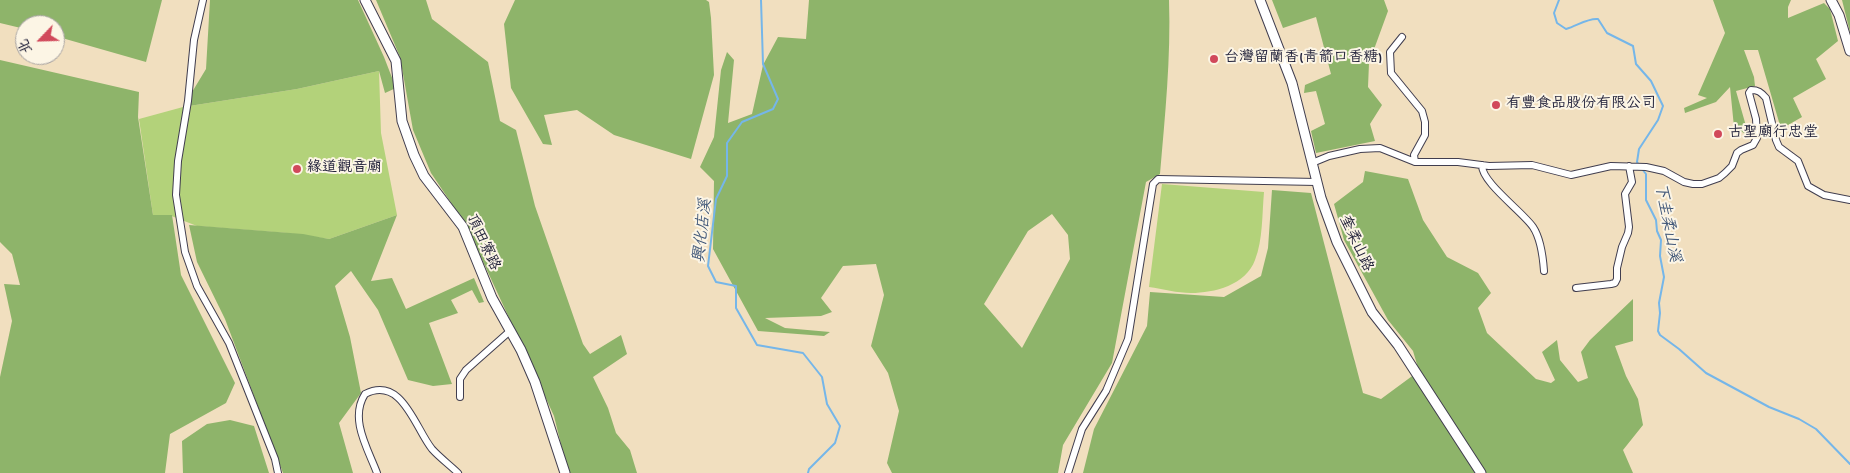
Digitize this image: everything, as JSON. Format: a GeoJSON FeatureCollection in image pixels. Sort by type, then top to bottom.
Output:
{"type":"FeatureCollection","features":[{"type":"Feature","properties":{"kind":"street"},"geometry":{"type":"LineString","coordinates":[[203,0],[194,40],[188,101],[178,161],[176,195],[185,252],[197,286],[225,332],[275,459],[278,473]]}},
{"type":"Feature","properties":{"kind":"street","name":"頂田寮路"},"geometry":{"type":"LineString","coordinates":[[364,0],[396,61],[402,121],[414,155],[424,176],[463,227],[492,298],[535,382],[565,473]]}},
{"type":"Feature","properties":{"kind":"street","name":"奎柔山路"},"geometry":{"type":"LineString","coordinates":[[1260,0],[1292,83],[1321,198],[1337,242],[1372,312],[1398,345],[1481,473]]}},
{"type":"Feature","properties":{"kind":"street"},"geometry":{"type":"LineString","coordinates":[[1830,0],[1839,15],[1850,51]]}},
{"type":"Feature","properties":{"kind":"street"},"geometry":{"type":"LineString","coordinates":[[1402,37],[1390,52],[1390,73],[1422,111],[1425,122],[1425,135],[1414,155],[1415,162]]}},
{"type":"Feature","properties":{"kind":"street"},"geometry":{"type":"LineString","coordinates":[[1312,163],[1329,156],[1370,148],[1389,151],[1415,162],[1532,165],[1571,175],[1610,166],[1632,166],[1664,171],[1684,182],[1693,184],[1710,182],[1719,178],[1732,166],[1737,153],[1752,145],[1756,138],[1756,119],[1749,93],[1751,90],[1757,90],[1762,92],[1766,98],[1779,147],[1798,161],[1808,186],[1824,195],[1850,200]]}},
{"type":"Feature","properties":{"kind":"street"},"geometry":{"type":"LineString","coordinates":[[1482,165],[1483,173],[1493,185],[1533,226],[1538,237],[1544,271]]}},
{"type":"Feature","properties":{"kind":"street"},"geometry":{"type":"LineString","coordinates":[[1576,288],[1611,284],[1615,283],[1617,279],[1620,254],[1629,227],[1625,194],[1632,182],[1632,166]]}},
{"type":"Feature","properties":{"kind":"street"},"geometry":{"type":"LineString","coordinates":[[1068,473],[1082,429],[1106,391],[1128,339],[1153,184],[1158,179],[1317,182]]}},
{"type":"Feature","properties":{"kind":"street"},"geometry":{"type":"LineString","coordinates":[[460,397],[460,379],[466,370],[510,332]]}},
{"type":"Feature","properties":{"kind":"street"},"geometry":{"type":"LineString","coordinates":[[377,473],[361,433],[359,418],[360,405],[365,394],[379,389],[401,399],[432,449],[458,473]]}},
{"type":"Feature","properties":{"kind":"green space"},"geometry":{"type":"Polygon","coordinates":[[[0,0],[162,0],[146,62],[65,39],[65,15],[15,15],[15,27],[0,23],[0,0]]]}},
{"type":"Feature","properties":{"kind":"green space"},"geometry":{"type":"Polygon","coordinates":[[[210,0],[358,0],[396,88],[385,93],[379,71],[297,89],[183,107],[206,69],[210,0]]]}},
{"type":"Feature","properties":{"kind":"green space"},"geometry":{"type":"Polygon","coordinates":[[[376,0],[426,0],[432,19],[488,62],[500,121],[516,130],[535,206],[583,344],[590,354],[621,335],[627,354],[593,377],[608,408],[616,433],[630,450],[637,473],[568,473],[554,416],[466,225],[431,173],[413,130],[400,57],[376,0]]]}},
{"type":"Feature","properties":{"kind":"green space"},"geometry":{"type":"Polygon","coordinates":[[[515,0],[706,0],[709,2],[714,75],[691,159],[614,135],[577,110],[544,115],[552,145],[543,144],[511,88],[504,24],[515,0]]]}},
{"type":"Feature","properties":{"kind":"green space"},"geometry":{"type":"Polygon","coordinates":[[[809,0],[1169,0],[1166,109],[1160,174],[1146,182],[1112,363],[1063,445],[1058,473],[892,473],[887,463],[899,411],[888,373],[871,346],[884,295],[876,264],[843,266],[821,298],[832,312],[821,316],[765,318],[785,328],[830,332],[824,336],[758,331],[713,249],[714,181],[700,167],[714,137],[721,70],[727,52],[734,60],[728,123],[752,114],[763,65],[778,37],[806,39],[809,0]],[[1052,214],[1028,231],[984,304],[1022,348],[1070,259],[1068,235],[1052,214]]]}},
{"type":"Feature","properties":{"kind":"green space"},"geometry":{"type":"Polygon","coordinates":[[[1272,0],[1384,0],[1388,11],[1369,63],[1368,87],[1382,105],[1370,124],[1375,141],[1316,153],[1311,131],[1325,124],[1316,91],[1304,93],[1305,85],[1331,74],[1316,17],[1283,28],[1272,0]]]}},
{"type":"Feature","properties":{"kind":"green space"},"geometry":{"type":"Polygon","coordinates":[[[1713,0],[1791,0],[1788,7],[1788,18],[1824,3],[1830,9],[1838,41],[1816,59],[1826,79],[1793,98],[1802,117],[1781,129],[1758,50],[1744,50],[1754,77],[1755,86],[1736,91],[1747,135],[1734,127],[1730,87],[1716,102],[1685,113],[1684,108],[1707,98],[1698,95],[1725,33],[1713,0]]]}},
{"type":"Feature","properties":{"kind":"green space"},"geometry":{"type":"Polygon","coordinates":[[[1842,0],[1850,0],[1850,32],[1842,0]]]}},
{"type":"Feature","properties":{"kind":"green space"},"geometry":{"type":"Polygon","coordinates":[[[0,60],[15,65],[139,92],[138,117],[153,215],[172,215],[181,275],[235,383],[226,403],[170,434],[165,473],[0,473],[0,377],[12,321],[4,284],[20,285],[12,254],[0,242],[0,60]]]}},
{"type":"Feature","properties":{"kind":"green space"},"geometry":{"type":"Polygon","coordinates":[[[379,71],[381,133],[397,215],[329,239],[287,233],[197,226],[169,215],[153,215],[139,119],[183,107],[297,89],[379,71]]]}},
{"type":"Feature","properties":{"kind":"green space"},"geometry":{"type":"Polygon","coordinates":[[[1365,171],[1408,179],[1423,220],[1447,257],[1478,273],[1491,293],[1478,308],[1487,333],[1536,379],[1551,383],[1555,380],[1542,352],[1557,340],[1560,360],[1578,382],[1588,378],[1581,352],[1590,340],[1633,299],[1633,341],[1615,346],[1626,376],[1638,399],[1643,425],[1623,450],[1633,473],[1083,473],[1094,429],[1147,326],[1150,292],[1224,297],[1261,276],[1268,248],[1272,190],[1311,193],[1363,393],[1381,399],[1419,371],[1413,351],[1388,320],[1344,240],[1334,204],[1363,182],[1365,171]]]}},
{"type":"Feature","properties":{"kind":"green space"},"geometry":{"type":"Polygon","coordinates":[[[1162,184],[1264,192],[1258,252],[1251,269],[1244,276],[1228,286],[1200,293],[1149,287],[1162,184]]]}},
{"type":"Feature","properties":{"kind":"green space"},"geometry":{"type":"Polygon","coordinates":[[[397,215],[371,281],[392,278],[406,309],[474,278],[484,302],[479,303],[472,290],[451,300],[458,313],[429,323],[452,384],[433,386],[408,380],[378,310],[351,271],[335,286],[350,337],[361,393],[339,423],[353,473],[283,473],[225,319],[197,262],[189,225],[303,234],[329,239],[397,215]]]}},
{"type":"Feature","properties":{"kind":"green space"},"geometry":{"type":"Polygon","coordinates":[[[230,420],[254,426],[269,473],[183,473],[182,441],[207,424],[230,420]]]}},
{"type":"Feature","properties":{"kind":"waterway","name":"興化店溪"},"geometry":{"type":"LineString","coordinates":[[761,0],[763,64],[778,99],[773,109],[742,122],[727,143],[727,176],[716,199],[708,266],[716,282],[736,286],[736,308],[757,345],[803,353],[822,377],[827,404],[840,426],[835,443],[809,469],[808,473]]}},
{"type":"Feature","properties":{"kind":"waterway","name":"下圭柔山溪"},"geometry":{"type":"LineString","coordinates":[[1559,0],[1554,13],[1557,23],[1566,29],[1586,21],[1598,19],[1607,33],[1633,46],[1636,64],[1651,81],[1663,106],[1658,120],[1639,149],[1637,162],[1639,165]]}},
{"type":"Feature","properties":{"kind":"waterway","name":"下圭柔山溪"},"geometry":{"type":"LineString","coordinates":[[1642,169],[1646,174],[1646,200],[1656,220],[1657,231],[1661,240],[1660,256],[1664,277],[1659,303],[1658,331],[1660,335],[1706,373],[1769,407],[1799,419],[1816,429],[1850,464]]}},
{"type":"Feature","properties":{"kind":"place","name":"台灣留蘭香(青箭口香糖)"},"geometry":{"type":"Point","coordinates":[1214,59]}},
{"type":"Feature","properties":{"kind":"place","name":"有豐食品股份有限公司"},"geometry":{"type":"Point","coordinates":[1496,105]}},
{"type":"Feature","properties":{"kind":"place","name":"古聖廟行忠堂"},"geometry":{"type":"Point","coordinates":[1718,134]}},
{"type":"Feature","properties":{"kind":"place","name":"緣道觀音廟"},"geometry":{"type":"Point","coordinates":[297,169]}}]}
